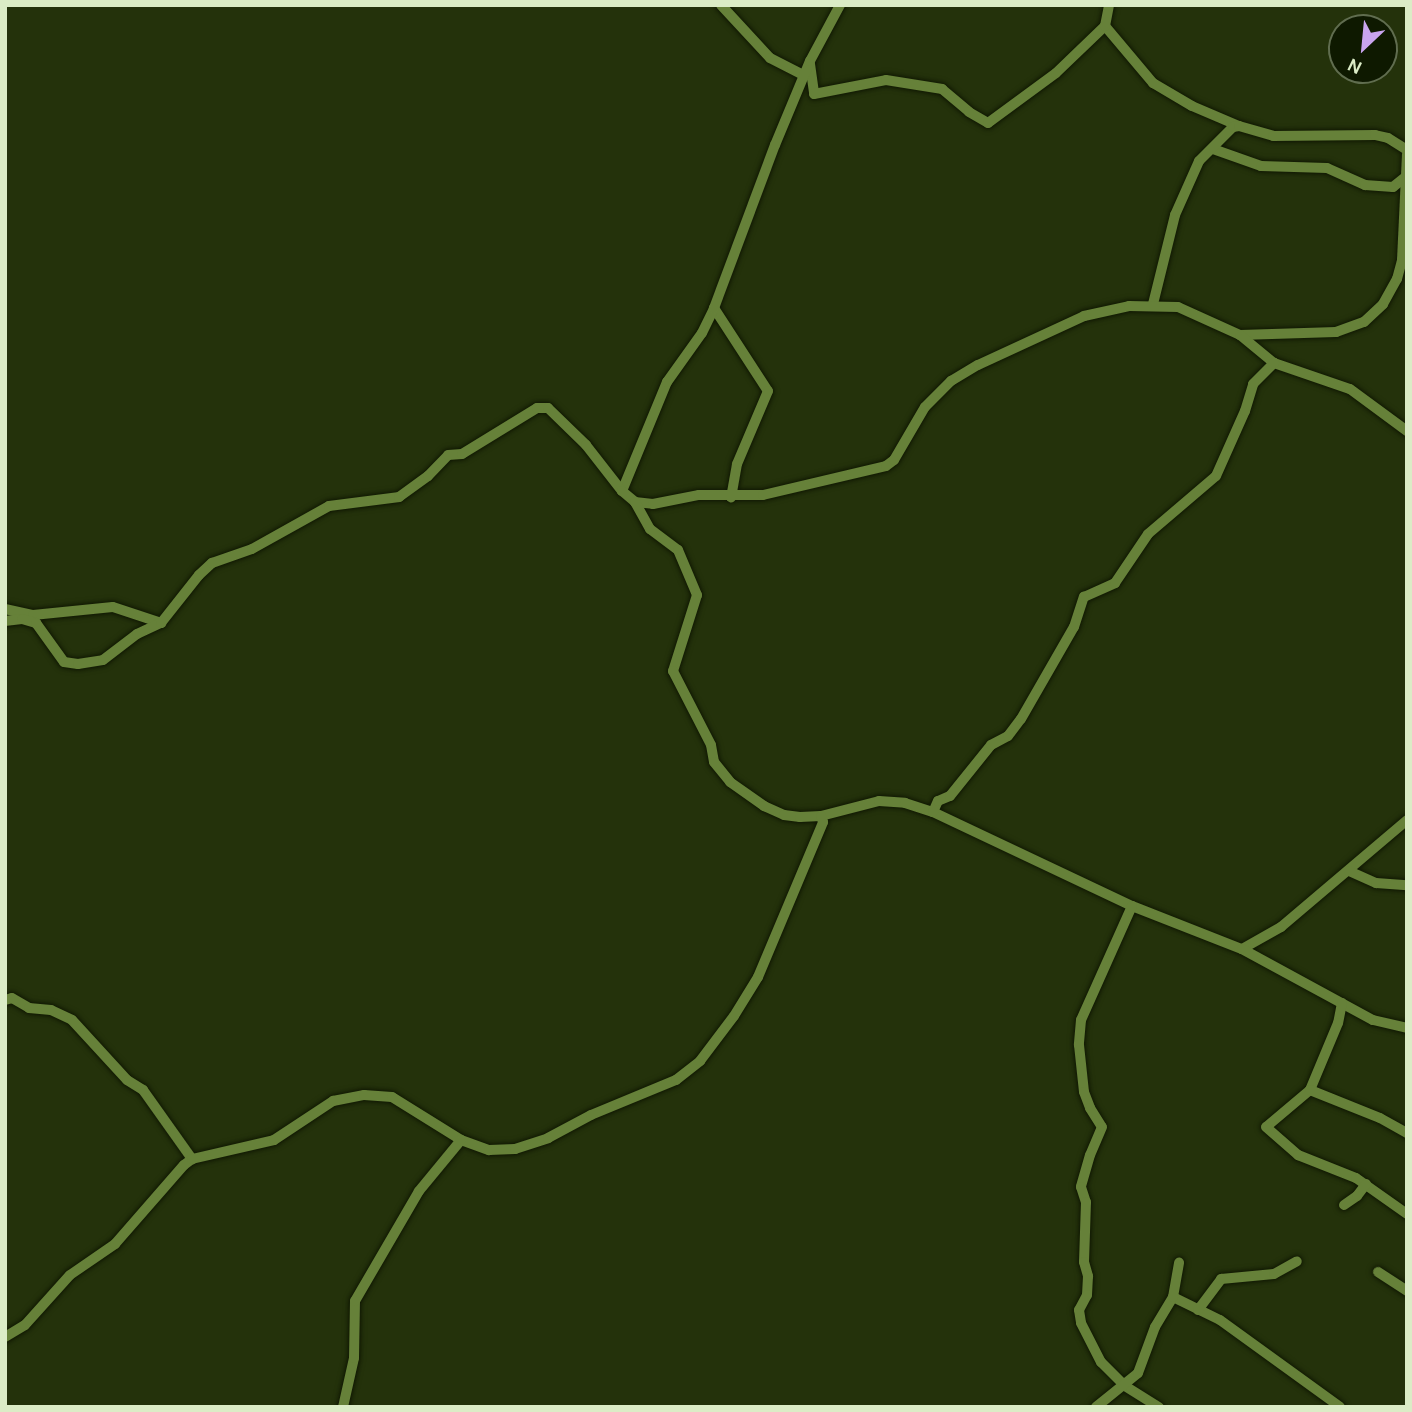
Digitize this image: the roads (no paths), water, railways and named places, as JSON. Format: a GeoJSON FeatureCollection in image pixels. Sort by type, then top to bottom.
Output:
{"type":"FeatureCollection","features":[{"type":"Feature","properties":{"kind":"street"},"geometry":{"type":"LineString","coordinates":[[721,5],[770,58],[805,76]]}},
{"type":"Feature","properties":{"kind":"street"},"geometry":{"type":"LineString","coordinates":[[622,491],[667,382],[702,333],[714,308],[753,200],[810,61],[840,5]]}},
{"type":"Feature","properties":{"kind":"street"},"geometry":{"type":"LineString","coordinates":[[810,61],[814,94],[886,80],[920,85],[942,89],[969,112],[988,123],[1056,73],[1105,26],[1109,5]]}},
{"type":"Feature","properties":{"kind":"street"},"geometry":{"type":"LineString","coordinates":[[1105,26],[1153,83],[1192,106],[1239,126],[1273,136],[1375,135],[1388,138],[1407,152],[1402,260],[1391,293],[1374,314],[1352,328],[1336,332],[1240,335]]}},
{"type":"Feature","properties":{"kind":"street"},"geometry":{"type":"LineString","coordinates":[[1153,304],[1175,215],[1199,161],[1233,127],[1239,126]]}},
{"type":"Feature","properties":{"kind":"street"},"geometry":{"type":"LineString","coordinates":[[1213,149],[1261,166],[1327,169],[1365,186],[1393,187],[1404,178]]}},
{"type":"Feature","properties":{"kind":"street"},"geometry":{"type":"LineString","coordinates":[[635,502],[653,504],[699,495],[731,497],[792,490],[886,466],[894,460],[932,398],[963,373],[1084,316],[1106,309],[1153,304],[1178,307],[1240,335],[1274,363],[1350,389],[1407,431]]}},
{"type":"Feature","properties":{"kind":"street"},"geometry":{"type":"LineString","coordinates":[[714,308],[768,391],[737,464],[731,497]]}},
{"type":"Feature","properties":{"kind":"street"},"geometry":{"type":"LineString","coordinates":[[933,812],[938,801],[950,796],[991,745],[1008,736],[1021,719],[1074,626],[1084,597],[1115,583],[1148,534],[1216,476],[1245,411],[1253,384],[1274,363]]}},
{"type":"Feature","properties":{"kind":"street"},"geometry":{"type":"LineString","coordinates":[[5,621],[36,623],[64,662],[79,664],[103,660],[127,641],[161,623],[199,575],[212,563],[252,549],[329,506],[399,498],[428,477],[448,455],[462,454],[537,408],[548,408],[586,445],[622,491],[635,502],[650,528],[678,550],[697,595],[673,671],[711,745],[714,762],[730,782],[764,806],[792,817],[821,816],[879,801],[905,803],[933,812],[1132,906],[1242,949],[1373,1020],[1407,1028]]}},
{"type":"Feature","properties":{"kind":"street"},"geometry":{"type":"LineString","coordinates":[[5,610],[33,615],[113,607],[161,623]]}},
{"type":"Feature","properties":{"kind":"street"},"geometry":{"type":"LineString","coordinates":[[5,1337],[26,1325],[70,1275],[115,1244],[172,1176],[192,1159],[262,1144],[333,1101],[364,1095],[392,1097],[404,1102],[461,1140],[489,1150],[515,1149],[548,1138],[689,1072],[734,1016],[758,977],[822,822],[821,816]]}},
{"type":"Feature","properties":{"kind":"street"},"geometry":{"type":"LineString","coordinates":[[1242,949],[1282,926],[1407,820]]}},
{"type":"Feature","properties":{"kind":"street"},"geometry":{"type":"LineString","coordinates":[[1349,871],[1376,883],[1407,885]]}},
{"type":"Feature","properties":{"kind":"street"},"geometry":{"type":"LineString","coordinates":[[1132,906],[1085,1007],[1080,1045],[1084,1092],[1102,1127],[1081,1187],[1086,1202],[1084,1262],[1088,1276],[1087,1295],[1079,1310],[1081,1323],[1101,1362],[1125,1386],[1159,1407]]}},
{"type":"Feature","properties":{"kind":"street"},"geometry":{"type":"LineString","coordinates":[[5,986],[9,999],[29,1008],[51,1010],[72,1020],[127,1080],[144,1090],[192,1159]]}},
{"type":"Feature","properties":{"kind":"street"},"geometry":{"type":"LineString","coordinates":[[1342,1003],[1338,1023],[1310,1090],[1266,1127],[1297,1155],[1366,1184],[1407,1214]]}},
{"type":"Feature","properties":{"kind":"street"},"geometry":{"type":"LineString","coordinates":[[1310,1090],[1380,1118],[1407,1133]]}},
{"type":"Feature","properties":{"kind":"street"},"geometry":{"type":"LineString","coordinates":[[343,1407],[354,1358],[355,1301],[419,1191],[461,1140]]}},
{"type":"Feature","properties":{"kind":"street"},"geometry":{"type":"LineString","coordinates":[[1344,1205],[1357,1196],[1366,1184]]}},
{"type":"Feature","properties":{"kind":"street"},"geometry":{"type":"LineString","coordinates":[[1198,1310],[1221,1279],[1274,1274],[1297,1261]]}},
{"type":"Feature","properties":{"kind":"street"},"geometry":{"type":"LineString","coordinates":[[1096,1407],[1138,1373],[1155,1326],[1173,1297],[1179,1263]]}},
{"type":"Feature","properties":{"kind":"street"},"geometry":{"type":"LineString","coordinates":[[1378,1272],[1407,1292]]}},
{"type":"Feature","properties":{"kind":"street"},"geometry":{"type":"LineString","coordinates":[[1173,1297],[1220,1320],[1340,1407]]}}]}
